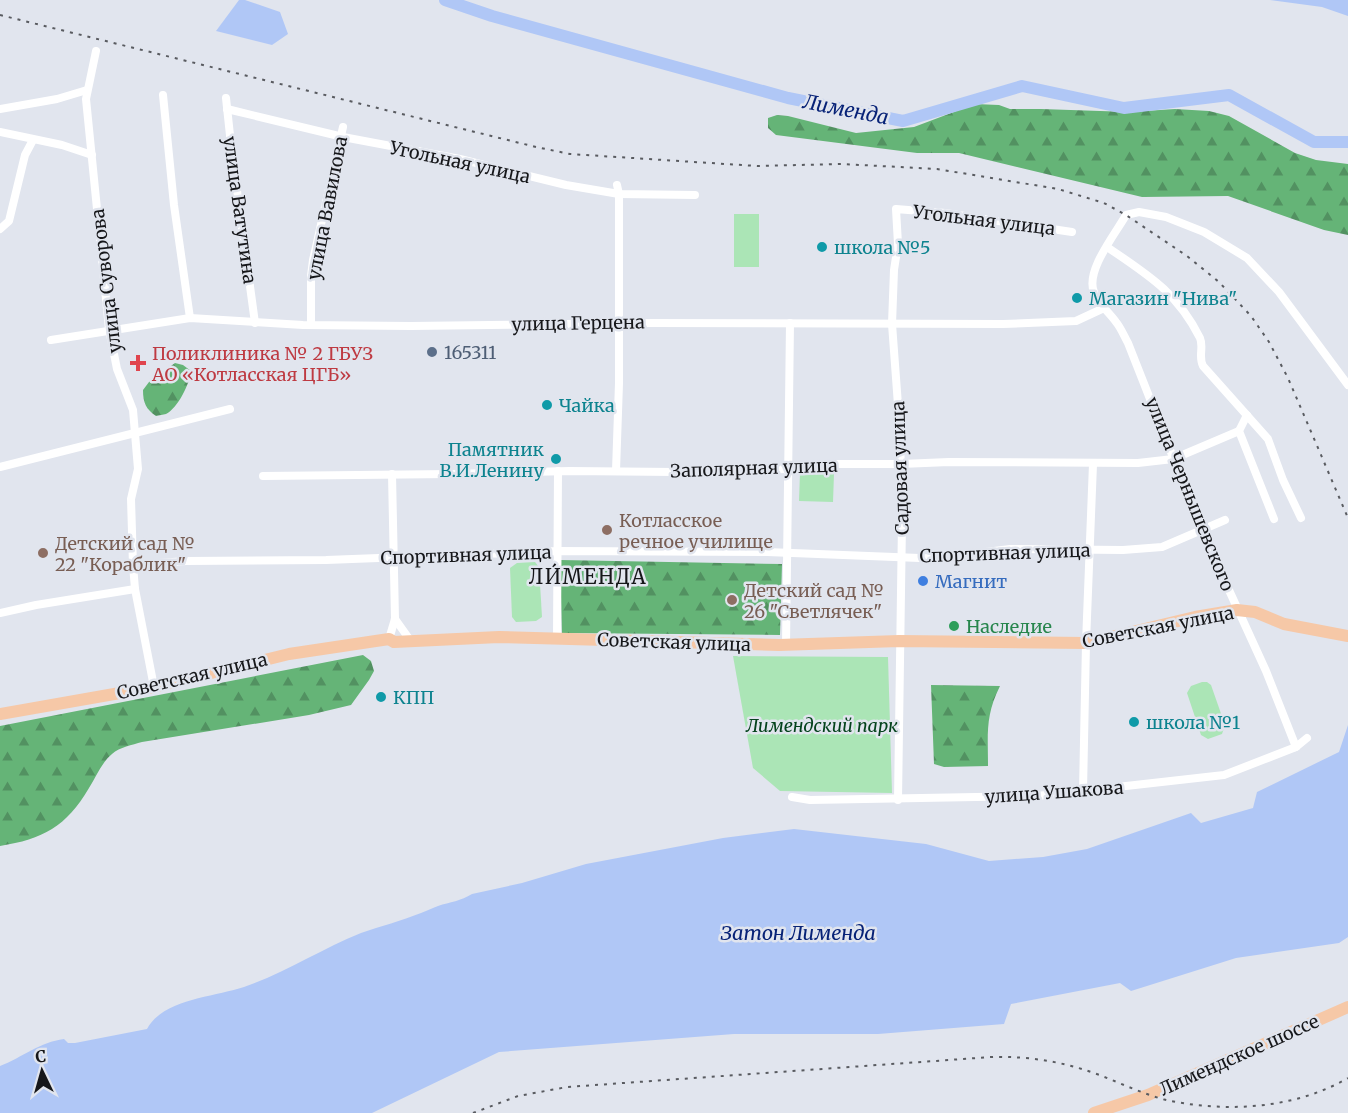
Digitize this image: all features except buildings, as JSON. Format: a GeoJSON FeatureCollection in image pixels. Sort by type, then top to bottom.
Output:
{"type":"FeatureCollection","features":[{"type":"Feature","properties":{"kind":"main road","name":"Советская улица"},"geometry":{"type":"LineString","coordinates":[[0,714],[154,687],[289,654],[389,639],[394,642],[499,637],[786,645],[899,641],[1086,644],[1195,617],[1238,610],[1256,612],[1284,624],[1348,636]]}},
{"type":"Feature","properties":{"kind":"main road","name":"Лимендское шоссе"},"geometry":{"type":"LineString","coordinates":[[1095,1113],[1148,1095],[1348,1007]]}},
{"type":"Feature","properties":{"kind":"street","name":"улица Суворова"},"geometry":{"type":"LineString","coordinates":[[96,51],[87,90],[92,155],[109,329],[117,369],[133,410],[138,469],[131,499],[133,565],[135,589],[154,687]]}},
{"type":"Feature","properties":{"kind":"street"},"geometry":{"type":"LineString","coordinates":[[0,109],[57,99],[87,90]]}},
{"type":"Feature","properties":{"kind":"street"},"geometry":{"type":"LineString","coordinates":[[163,95],[174,205],[190,318]]}},
{"type":"Feature","properties":{"kind":"street","name":"улица Ватутина"},"geometry":{"type":"LineString","coordinates":[[226,98],[255,323]]}},
{"type":"Feature","properties":{"kind":"street","name":"Угольная улица"},"geometry":{"type":"LineString","coordinates":[[227,109],[340,136],[460,159],[566,186],[619,194],[695,195]]}},
{"type":"Feature","properties":{"kind":"street","name":"улица Вавилова"},"geometry":{"type":"LineString","coordinates":[[311,325],[313,260],[343,127]]}},
{"type":"Feature","properties":{"kind":"street"},"geometry":{"type":"LineString","coordinates":[[0,132],[62,145],[92,155]]}},
{"type":"Feature","properties":{"kind":"street"},"geometry":{"type":"LineString","coordinates":[[0,229],[9,221],[25,155],[33,140]]}},
{"type":"Feature","properties":{"kind":"street"},"geometry":{"type":"LineString","coordinates":[[616,471],[619,383],[619,194],[617,185]]}},
{"type":"Feature","properties":{"kind":"street","name":"Угольная улица"},"geometry":{"type":"LineString","coordinates":[[896,209],[945,213],[1071,231]]}},
{"type":"Feature","properties":{"kind":"street","name":"Садовая улица"},"geometry":{"type":"LineString","coordinates":[[896,209],[898,244],[894,270],[892,324],[901,465],[902,556],[898,800]]}},
{"type":"Feature","properties":{"kind":"street"},"geometry":{"type":"LineString","coordinates":[[1301,518],[1283,480],[1269,439],[1203,366],[1201,341],[1184,312],[1170,293],[1107,247],[1126,215],[1134,212],[1157,214],[1192,227],[1247,258],[1279,292],[1348,385]]}},
{"type":"Feature","properties":{"kind":"street","name":"улица Чернышевского"},"geometry":{"type":"LineString","coordinates":[[1107,247],[1091,281],[1094,294],[1116,321],[1128,343],[1202,531],[1266,671],[1296,747]]}},
{"type":"Feature","properties":{"kind":"street","name":"улица Герцена"},"geometry":{"type":"LineString","coordinates":[[51,340],[190,318],[311,325],[1003,324],[1076,321],[1104,308]]}},
{"type":"Feature","properties":{"kind":"street"},"geometry":{"type":"LineString","coordinates":[[786,645],[790,323]]}},
{"type":"Feature","properties":{"kind":"street"},"geometry":{"type":"LineString","coordinates":[[0,467],[230,409]]}},
{"type":"Feature","properties":{"kind":"street"},"geometry":{"type":"LineString","coordinates":[[1247,415],[1239,431],[1274,519]]}},
{"type":"Feature","properties":{"kind":"street","name":"Заполярная улица"},"geometry":{"type":"LineString","coordinates":[[263,476],[787,469],[835,464],[901,465],[949,462],[1138,463],[1173,459],[1239,431]]}},
{"type":"Feature","properties":{"kind":"street"},"geometry":{"type":"LineString","coordinates":[[1083,791],[1093,464]]}},
{"type":"Feature","properties":{"kind":"street"},"geometry":{"type":"LineString","coordinates":[[557,638],[558,471]]}},
{"type":"Feature","properties":{"kind":"street"},"geometry":{"type":"LineString","coordinates":[[389,639],[395,618],[392,474]]}},
{"type":"Feature","properties":{"kind":"street","name":"Спортивная улица"},"geometry":{"type":"LineString","coordinates":[[133,565],[194,561],[393,558],[559,551],[788,553],[945,559],[1010,549],[1089,550],[1162,547],[1225,520]]}},
{"type":"Feature","properties":{"kind":"street"},"geometry":{"type":"LineString","coordinates":[[0,613],[135,589]]}},
{"type":"Feature","properties":{"kind":"street"},"geometry":{"type":"LineString","coordinates":[[395,618],[410,640]]}},
{"type":"Feature","properties":{"kind":"street","name":"улица Ушакова"},"geometry":{"type":"LineString","coordinates":[[792,797],[810,800],[898,800],[1037,796],[1224,776],[1296,747],[1307,738]]}},
{"type":"Feature","properties":{"kind":"green space"},"geometry":{"type":"Polygon","coordinates":[[[975,104],[999,105],[1010,109],[1130,112],[1175,109],[1209,111],[1229,116],[1295,153],[1316,160],[1348,164],[1348,235],[1324,230],[1228,196],[1142,197],[959,153],[917,153],[776,135],[768,128],[768,118],[777,115],[856,133],[914,127],[975,104]]]}},
{"type":"Feature","properties":{"kind":"green space"},"geometry":{"type":"Polygon","coordinates":[[[734,214],[759,214],[759,267],[734,267],[734,214]]]}},
{"type":"Feature","properties":{"kind":"green space"},"geometry":{"type":"Polygon","coordinates":[[[175,363],[191,371],[188,382],[175,406],[166,414],[156,416],[146,405],[143,390],[149,382],[175,363]]]}},
{"type":"Feature","properties":{"kind":"green space"},"geometry":{"type":"Polygon","coordinates":[[[800,473],[834,474],[833,502],[799,501],[800,473]]]}},
{"type":"Feature","properties":{"kind":"green space"},"geometry":{"type":"Polygon","coordinates":[[[560,560],[782,564],[780,635],[562,633],[560,560]]]}},
{"type":"Feature","properties":{"kind":"green space"},"geometry":{"type":"Polygon","coordinates":[[[535,562],[539,567],[542,617],[536,621],[516,622],[512,617],[510,568],[517,563],[535,562]]]}},
{"type":"Feature","properties":{"kind":"green space"},"geometry":{"type":"Polygon","coordinates":[[[363,655],[371,661],[374,671],[351,705],[309,715],[142,742],[122,748],[105,761],[80,801],[62,822],[41,835],[0,846],[0,726],[363,655]]]}},
{"type":"Feature","properties":{"kind":"green space","name":"Лимендский парк"},"geometry":{"type":"Polygon","coordinates":[[[733,656],[888,657],[892,793],[780,791],[753,768],[733,656]]]}},
{"type":"Feature","properties":{"kind":"green space"},"geometry":{"type":"Polygon","coordinates":[[[1202,682],[1211,685],[1225,725],[1222,734],[1208,739],[1201,735],[1187,693],[1191,686],[1202,682]]]}},
{"type":"Feature","properties":{"kind":"green space"},"geometry":{"type":"Polygon","coordinates":[[[931,685],[1000,686],[990,716],[988,766],[944,767],[934,764],[931,685]]]}},
{"type":"Feature","properties":{"kind":"water"},"geometry":{"type":"Polygon","coordinates":[[[239,0],[280,12],[288,34],[272,45],[216,31],[239,0]]]}},
{"type":"Feature","properties":{"kind":"water"},"geometry":{"type":"Polygon","coordinates":[[[1270,0],[1348,0],[1348,16],[1322,7],[1270,0]]]}},
{"type":"Feature","properties":{"kind":"water","name":"Затон Лименда"},"geometry":{"type":"Polygon","coordinates":[[[1348,725],[1348,937],[1339,943],[1236,958],[1131,991],[1120,983],[1011,1004],[1004,1024],[878,1034],[734,1034],[499,1052],[372,1113],[0,1113],[0,1066],[39,1046],[64,1039],[68,1043],[75,1043],[147,1029],[165,1011],[177,1005],[244,987],[361,933],[472,894],[522,883],[586,864],[723,838],[794,829],[926,844],[989,861],[1043,857],[1087,849],[1191,813],[1201,823],[1253,808],[1257,792],[1339,752],[1348,725]]]}},
{"type":"Feature","properties":{"kind":"waterway","name":"Лименда"},"geometry":{"type":"LineString","coordinates":[[445,0],[492,16],[788,98],[903,121],[1022,86],[1124,108],[1229,95],[1314,142],[1348,142]]}},
{"type":"Feature","properties":{"kind":"railway"},"geometry":{"type":"LineString","coordinates":[[0,15],[570,154],[757,166],[842,164],[937,169],[1058,189],[1104,203],[1187,256],[1219,282],[1251,316],[1269,342],[1288,378],[1348,518]]}},
{"type":"Feature","properties":{"kind":"railway"},"geometry":{"type":"LineString","coordinates":[[473,1113],[518,1096],[567,1087],[991,1057],[1034,1059],[1061,1064],[1088,1071],[1162,1099],[1209,1106],[1257,1106],[1281,1102],[1327,1089],[1348,1078]]}},
{"type":"Feature","properties":{"kind":"place","name":"школа №5"},"geometry":{"type":"Point","coordinates":[822,247]}},
{"type":"Feature","properties":{"kind":"place","name":"Магазин \"Нива\""},"geometry":{"type":"Point","coordinates":[1077,298]}},
{"type":"Feature","properties":{"kind":"place","name":"165311"},"geometry":{"type":"Point","coordinates":[432,352]}},
{"type":"Feature","properties":{"kind":"place","name":"Поликлиника № 2 ГБУЗ АО «Котласская ЦГБ»"},"geometry":{"type":"Point","coordinates":[138,363]}},
{"type":"Feature","properties":{"kind":"place","name":"Чайка"},"geometry":{"type":"Point","coordinates":[547,405]}},
{"type":"Feature","properties":{"kind":"place","name":"Памятник В.И.Ленину"},"geometry":{"type":"Point","coordinates":[556,459]}},
{"type":"Feature","properties":{"kind":"place","name":"Котласское речное училище"},"geometry":{"type":"Point","coordinates":[607,530]}},
{"type":"Feature","properties":{"kind":"place","name":"Детский сад № 22 \"Кораблик\""},"geometry":{"type":"Point","coordinates":[43,553]}},
{"type":"Feature","properties":{"kind":"place","name":"Магнит"},"geometry":{"type":"Point","coordinates":[923,581]}},
{"type":"Feature","properties":{"kind":"place","name":"Детский сад № 26 \"Светлячек\""},"geometry":{"type":"Point","coordinates":[732,600]}},
{"type":"Feature","properties":{"kind":"place","name":"Наследие"},"geometry":{"type":"Point","coordinates":[954,626]}},
{"type":"Feature","properties":{"kind":"place","name":"КПП"},"geometry":{"type":"Point","coordinates":[381,697]}},
{"type":"Feature","properties":{"kind":"place","name":"школа №1"},"geometry":{"type":"Point","coordinates":[1134,722]}},
{"type":"Feature","properties":{"kind":"district","name":"ЛИ́МЕНДА"},"geometry":{"type":"Point","coordinates":[588,576]}}]}
